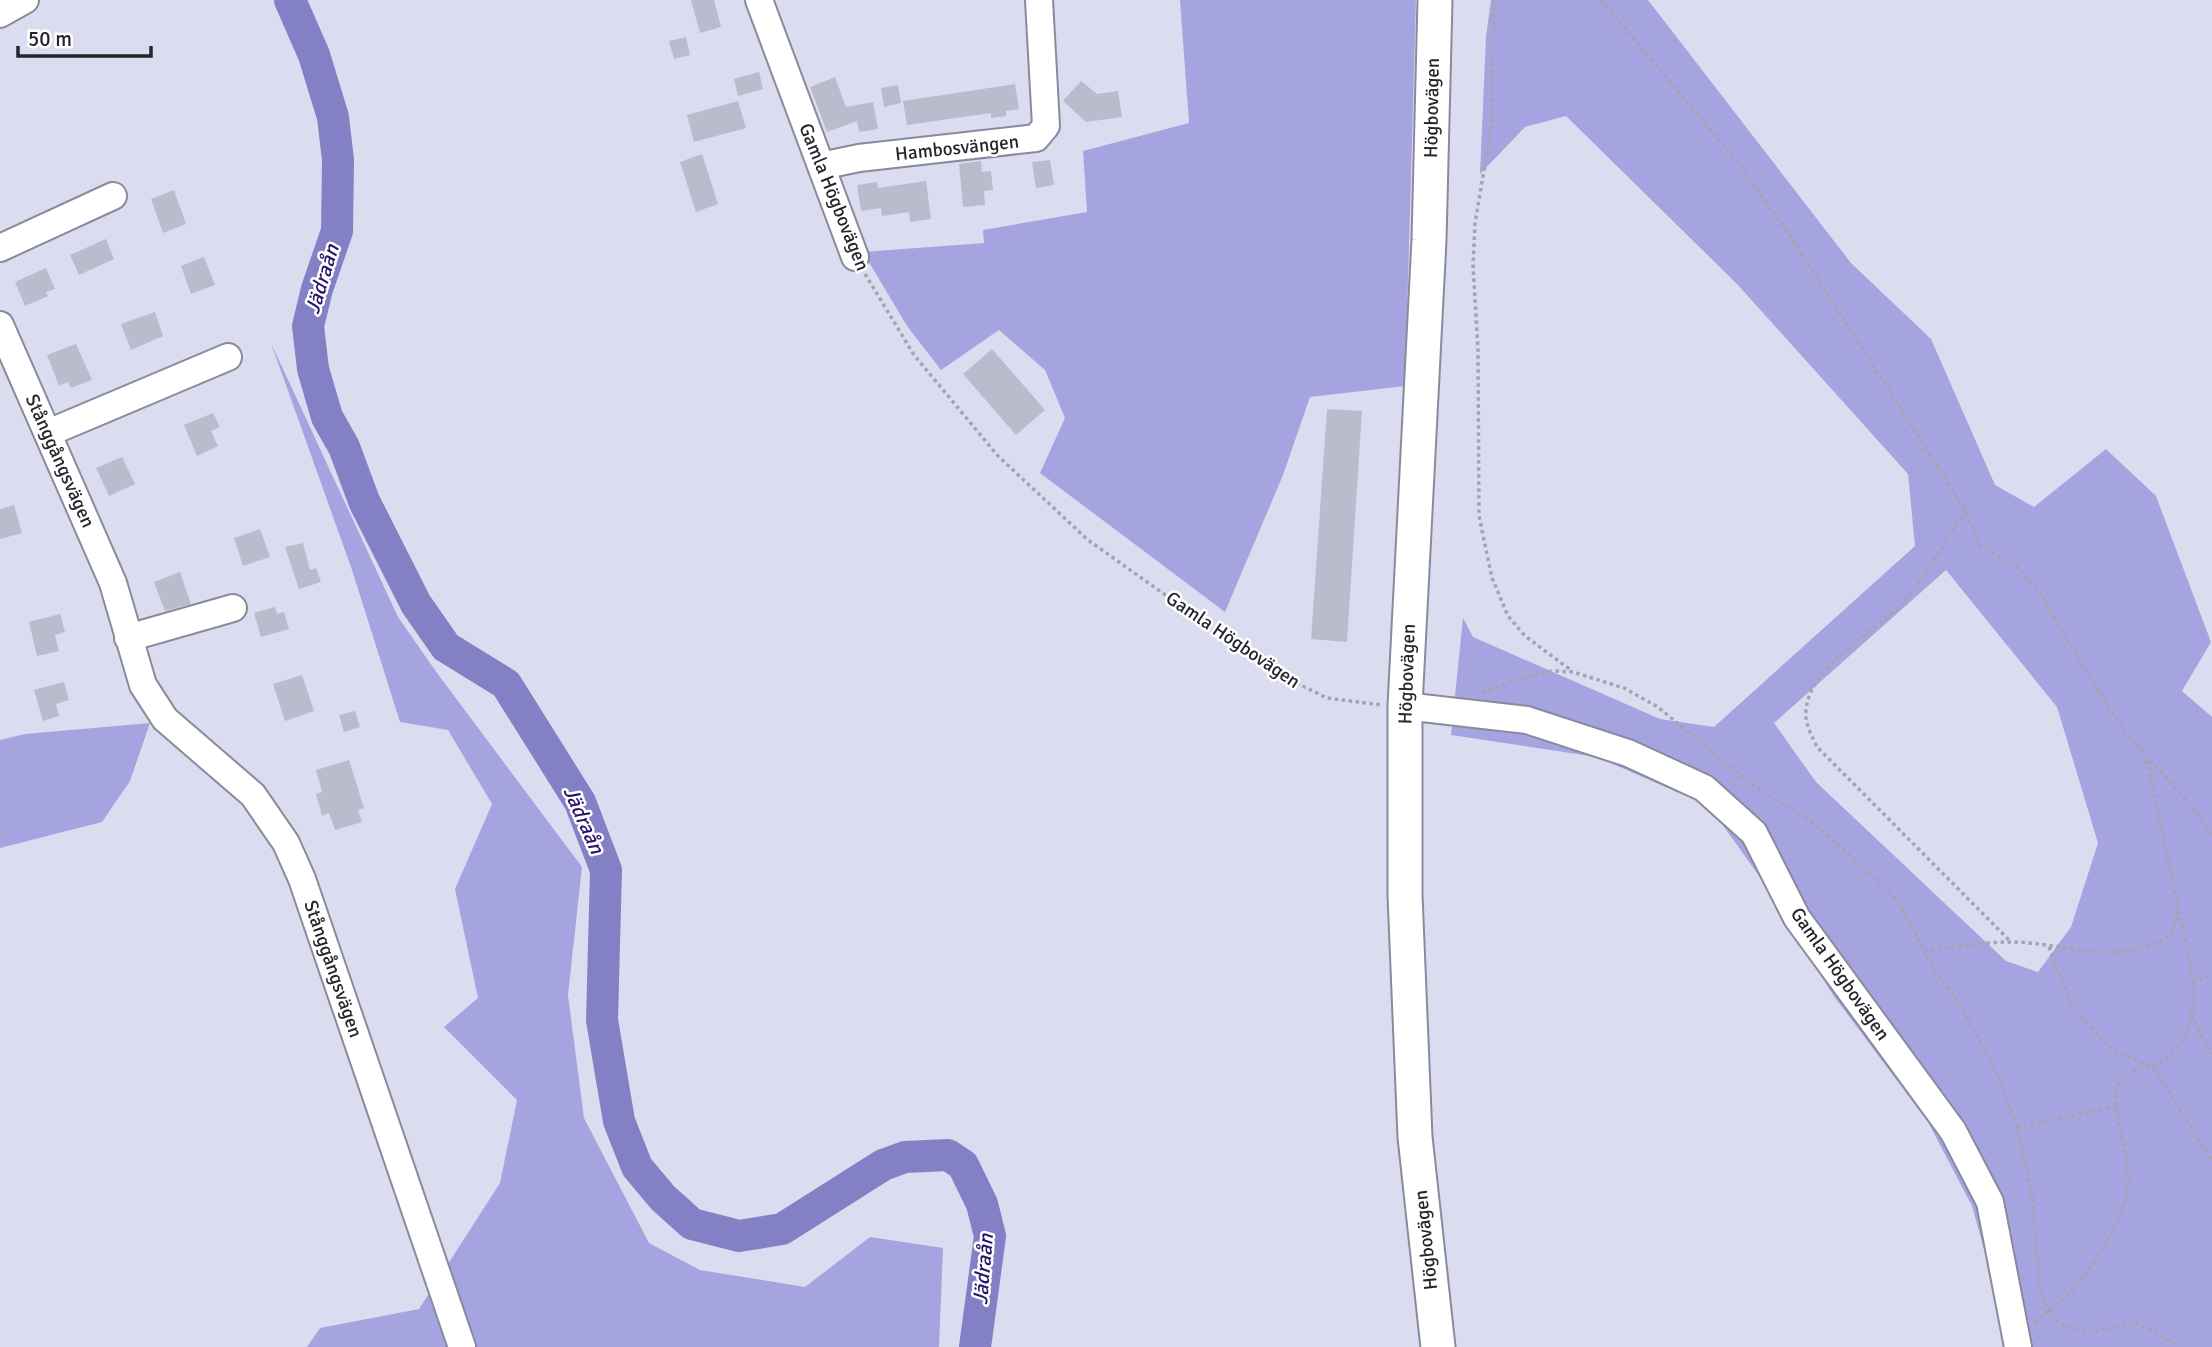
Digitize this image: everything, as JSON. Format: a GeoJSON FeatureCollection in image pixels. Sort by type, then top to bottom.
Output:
{"type":"FeatureCollection","features":[{"type":"Feature","properties":{"kind":"main road","name":"Högbovägen"},"geometry":{"type":"LineString","coordinates":[[1435,0],[1429,240],[1405,706],[1405,895],[1415,1137],[1438,1347]]}},
{"type":"Feature","properties":{"kind":"street"},"geometry":{"type":"LineString","coordinates":[[0,14],[25,0]]}},
{"type":"Feature","properties":{"kind":"street","name":"Gamla Högbovägen"},"geometry":{"type":"LineString","coordinates":[[759,0],[855,257]]}},
{"type":"Feature","properties":{"kind":"street","name":"Hambosvängen"},"geometry":{"type":"LineString","coordinates":[[821,166],[859,158],[1036,138],[1045,126],[1039,0]]}},
{"type":"Feature","properties":{"kind":"street"},"geometry":{"type":"LineString","coordinates":[[0,248],[113,196]]}},
{"type":"Feature","properties":{"kind":"street","name":"Stånggångsvägen"},"geometry":{"type":"LineString","coordinates":[[0,325],[113,583],[143,685],[156,707],[175,730],[253,795],[286,843],[302,879],[462,1347]]}},
{"type":"Feature","properties":{"kind":"street"},"geometry":{"type":"LineString","coordinates":[[48,433],[228,357]]}},
{"type":"Feature","properties":{"kind":"street"},"geometry":{"type":"LineString","coordinates":[[128,638],[233,608]]}},
{"type":"Feature","properties":{"kind":"street","name":"Gamla Högbovägen"},"geometry":{"type":"LineString","coordinates":[[1405,706],[1527,720],[1628,753],[1704,788],[1754,833],[1797,918],[1953,1131],[1990,1202],[2018,1347]]}},
{"type":"Feature","properties":{"kind":"path"},"geometry":{"type":"LineString","coordinates":[[1494,0],[1492,124],[1475,223],[1473,265],[1478,350],[1479,516],[1492,578],[1508,616],[1525,636],[1573,672]]}},
{"type":"Feature","properties":{"kind":"path"},"geometry":{"type":"LineString","coordinates":[[1601,0],[1737,162],[1789,234],[1965,510],[1981,546],[2015,566],[2037,589],[2108,707],[2190,804],[2212,836]]}},
{"type":"Feature","properties":{"kind":"path","name":"Gamla Högbovägen"},"geometry":{"type":"LineString","coordinates":[[855,257],[914,355],[998,456],[1088,540],[1274,672],[1309,691],[1326,698],[1405,706]]}},
{"type":"Feature","properties":{"kind":"path"},"geometry":{"type":"LineString","coordinates":[[1965,510],[1900,606],[1856,641],[1822,675],[1808,699],[1806,719],[1817,747],[2011,942]]}},
{"type":"Feature","properties":{"kind":"path"},"geometry":{"type":"LineString","coordinates":[[1453,710],[1476,695],[1521,678],[1553,671],[1573,672],[1624,688],[1658,707],[1747,781],[1809,820],[1895,898],[1924,951],[1963,1009],[1998,1076],[2017,1127],[2032,1194],[2040,1286],[2048,1310],[2059,1323],[2090,1333],[2134,1322],[2159,1333],[2178,1347]]}},
{"type":"Feature","properties":{"kind":"path"},"geometry":{"type":"LineString","coordinates":[[2048,1310],[2066,1297],[2090,1268],[2118,1217],[2128,1185],[2125,1144],[2114,1107],[2115,1087],[2132,1072],[2153,1066],[2170,1057],[2182,1040],[2191,1016],[2193,982],[2146,755]]}},
{"type":"Feature","properties":{"kind":"path"},"geometry":{"type":"LineString","coordinates":[[1924,951],[2011,942],[2096,954],[2156,945],[2173,933],[2178,907]]}},
{"type":"Feature","properties":{"kind":"path"},"geometry":{"type":"LineString","coordinates":[[2049,947],[2074,1010],[2114,1052],[2153,1066],[2212,1161]]}},
{"type":"Feature","properties":{"kind":"path"},"geometry":{"type":"LineString","coordinates":[[2193,982],[2212,975]]}},
{"type":"Feature","properties":{"kind":"path"},"geometry":{"type":"LineString","coordinates":[[2191,1016],[2212,1054]]}},
{"type":"Feature","properties":{"kind":"path"},"geometry":{"type":"LineString","coordinates":[[2017,1127],[2114,1107]]}},
{"type":"Feature","properties":{"kind":"shaded area"},"geometry":{"type":"Polygon","coordinates":[[[1180,0],[1416,0],[1405,386],[1310,397],[1283,475],[1225,612],[1040,473],[1065,418],[1045,370],[999,330],[941,370],[907,326],[863,252],[984,243],[983,230],[1087,212],[1083,151],[1189,123],[1180,0]]]}},
{"type":"Feature","properties":{"kind":"shaded area"},"geometry":{"type":"Polygon","coordinates":[[[1491,0],[1648,0],[1851,263],[1931,339],[1995,485],[2034,507],[2106,449],[2156,496],[2211,642],[2182,691],[2212,717],[2212,1347],[2003,1347],[1998,1299],[1972,1206],[1928,1122],[1833,995],[1767,887],[1709,806],[1597,757],[1451,735],[1463,618],[1473,637],[1660,719],[1714,727],[1915,546],[1908,474],[1737,284],[1566,116],[1525,127],[1480,174],[1486,37],[1491,0]],[[1946,570],[1774,723],[1816,782],[2006,961],[2038,972],[2071,927],[2098,843],[2057,707],[1946,570]]]}},
{"type":"Feature","properties":{"kind":"shaded area"},"geometry":{"type":"Polygon","coordinates":[[[271,343],[398,617],[582,867],[568,995],[584,1118],[649,1243],[700,1270],[805,1287],[870,1237],[943,1248],[939,1347],[307,1347],[320,1328],[419,1309],[500,1183],[517,1100],[444,1027],[478,998],[455,889],[492,804],[448,730],[400,722],[352,570],[271,343]]]}},
{"type":"Feature","properties":{"kind":"shaded area"},"geometry":{"type":"Polygon","coordinates":[[[150,723],[130,781],[102,822],[0,848],[0,740],[25,734],[150,723]]]}},
{"type":"Feature","properties":{"kind":"building"},"geometry":{"type":"Polygon","coordinates":[[[691,0],[714,0],[721,27],[700,33],[691,0]]]}},
{"type":"Feature","properties":{"kind":"building"},"geometry":{"type":"Polygon","coordinates":[[[686,37],[690,55],[674,59],[669,41],[686,37]]]}},
{"type":"Feature","properties":{"kind":"building"},"geometry":{"type":"Polygon","coordinates":[[[759,72],[763,89],[738,96],[734,79],[759,72]]]}},
{"type":"Feature","properties":{"kind":"building"},"geometry":{"type":"Polygon","coordinates":[[[835,77],[846,107],[873,102],[878,129],[859,132],[857,121],[827,132],[810,87],[835,77]]]}},
{"type":"Feature","properties":{"kind":"building"},"geometry":{"type":"Polygon","coordinates":[[[1081,81],[1097,94],[1118,91],[1122,117],[1086,122],[1063,101],[1081,81]]]}},
{"type":"Feature","properties":{"kind":"building"},"geometry":{"type":"Polygon","coordinates":[[[1015,84],[1019,109],[1006,111],[1006,116],[991,118],[991,113],[907,125],[903,101],[1015,84]]]}},
{"type":"Feature","properties":{"kind":"building"},"geometry":{"type":"Polygon","coordinates":[[[898,85],[901,103],[884,107],[881,88],[898,85]]]}},
{"type":"Feature","properties":{"kind":"building"},"geometry":{"type":"Polygon","coordinates":[[[738,101],[746,128],[694,142],[687,115],[738,101]]]}},
{"type":"Feature","properties":{"kind":"building"},"geometry":{"type":"Polygon","coordinates":[[[702,154],[718,204],[696,212],[680,162],[702,154]]]}},
{"type":"Feature","properties":{"kind":"building"},"geometry":{"type":"Polygon","coordinates":[[[1050,160],[1054,185],[1036,188],[1032,162],[1050,160]]]}},
{"type":"Feature","properties":{"kind":"building"},"geometry":{"type":"Polygon","coordinates":[[[981,161],[982,172],[991,171],[993,190],[984,191],[985,205],[963,207],[959,164],[981,161]]]}},
{"type":"Feature","properties":{"kind":"building"},"geometry":{"type":"Polygon","coordinates":[[[926,181],[931,219],[910,222],[909,212],[882,216],[881,208],[861,211],[857,185],[877,182],[878,188],[926,181]]]}},
{"type":"Feature","properties":{"kind":"building"},"geometry":{"type":"Polygon","coordinates":[[[174,190],[186,224],[163,233],[151,199],[174,190]]]}},
{"type":"Feature","properties":{"kind":"building"},"geometry":{"type":"Polygon","coordinates":[[[106,239],[114,259],[79,275],[70,255],[106,239]]]}},
{"type":"Feature","properties":{"kind":"building"},"geometry":{"type":"Polygon","coordinates":[[[204,257],[215,285],[191,294],[181,266],[204,257]]]}},
{"type":"Feature","properties":{"kind":"building"},"geometry":{"type":"Polygon","coordinates":[[[46,268],[55,289],[46,292],[48,296],[25,306],[15,282],[46,268]]]}},
{"type":"Feature","properties":{"kind":"building"},"geometry":{"type":"Polygon","coordinates":[[[155,312],[163,336],[131,350],[121,324],[155,312]]]}},
{"type":"Feature","properties":{"kind":"building"},"geometry":{"type":"Polygon","coordinates":[[[76,344],[92,380],[71,388],[68,382],[59,386],[47,355],[76,344]]]}},
{"type":"Feature","properties":{"kind":"building"},"geometry":{"type":"Polygon","coordinates":[[[992,349],[1045,410],[1016,435],[963,374],[992,349]]]}},
{"type":"Feature","properties":{"kind":"building"},"geometry":{"type":"Polygon","coordinates":[[[1327,409],[1362,411],[1347,642],[1311,639],[1327,409]]]}},
{"type":"Feature","properties":{"kind":"building"},"geometry":{"type":"Polygon","coordinates":[[[213,413],[220,427],[211,431],[218,446],[197,456],[184,425],[213,413]]]}},
{"type":"Feature","properties":{"kind":"building"},"geometry":{"type":"Polygon","coordinates":[[[122,457],[135,484],[109,496],[96,468],[122,457]]]}},
{"type":"Feature","properties":{"kind":"building"},"geometry":{"type":"Polygon","coordinates":[[[14,505],[22,533],[0,539],[0,509],[14,505]]]}},
{"type":"Feature","properties":{"kind":"building"},"geometry":{"type":"Polygon","coordinates":[[[260,529],[270,557],[243,566],[234,538],[260,529]]]}},
{"type":"Feature","properties":{"kind":"building"},"geometry":{"type":"Polygon","coordinates":[[[303,543],[310,570],[316,568],[321,582],[299,589],[285,547],[303,543]]]}},
{"type":"Feature","properties":{"kind":"building"},"geometry":{"type":"Polygon","coordinates":[[[180,572],[191,604],[165,611],[154,582],[180,572]]]}},
{"type":"Feature","properties":{"kind":"building"},"geometry":{"type":"Polygon","coordinates":[[[275,607],[277,614],[284,612],[289,629],[261,637],[254,613],[275,607]]]}},
{"type":"Feature","properties":{"kind":"building"},"geometry":{"type":"Polygon","coordinates":[[[60,614],[65,632],[55,635],[59,651],[37,656],[29,622],[60,614]]]}},
{"type":"Feature","properties":{"kind":"building"},"geometry":{"type":"Polygon","coordinates":[[[302,675],[314,711],[285,721],[273,684],[302,675]]]}},
{"type":"Feature","properties":{"kind":"building"},"geometry":{"type":"Polygon","coordinates":[[[64,682],[69,700],[56,704],[59,716],[43,721],[34,690],[64,682]]]}},
{"type":"Feature","properties":{"kind":"building"},"geometry":{"type":"Polygon","coordinates":[[[355,711],[360,727],[344,732],[339,715],[355,711]]]}},
{"type":"Feature","properties":{"kind":"building"},"geometry":{"type":"Polygon","coordinates":[[[349,760],[364,808],[358,810],[362,822],[335,830],[329,813],[322,816],[316,794],[322,792],[316,770],[349,760]]]}},
{"type":"Feature","properties":{"kind":"waterway","name":"Jädraån"},"geometry":{"type":"LineString","coordinates":[[290,0],[314,55],[333,117],[338,160],[337,231],[317,289],[308,326],[313,369],[327,417],[344,447],[364,501],[416,604],[446,647],[506,684],[580,802],[606,870],[602,1020],[619,1121],[637,1167],[663,1198],[692,1224],[739,1236],[782,1229],[883,1165],[905,1157],[948,1155],[963,1165],[982,1204],[990,1236],[975,1347]]}}]}
